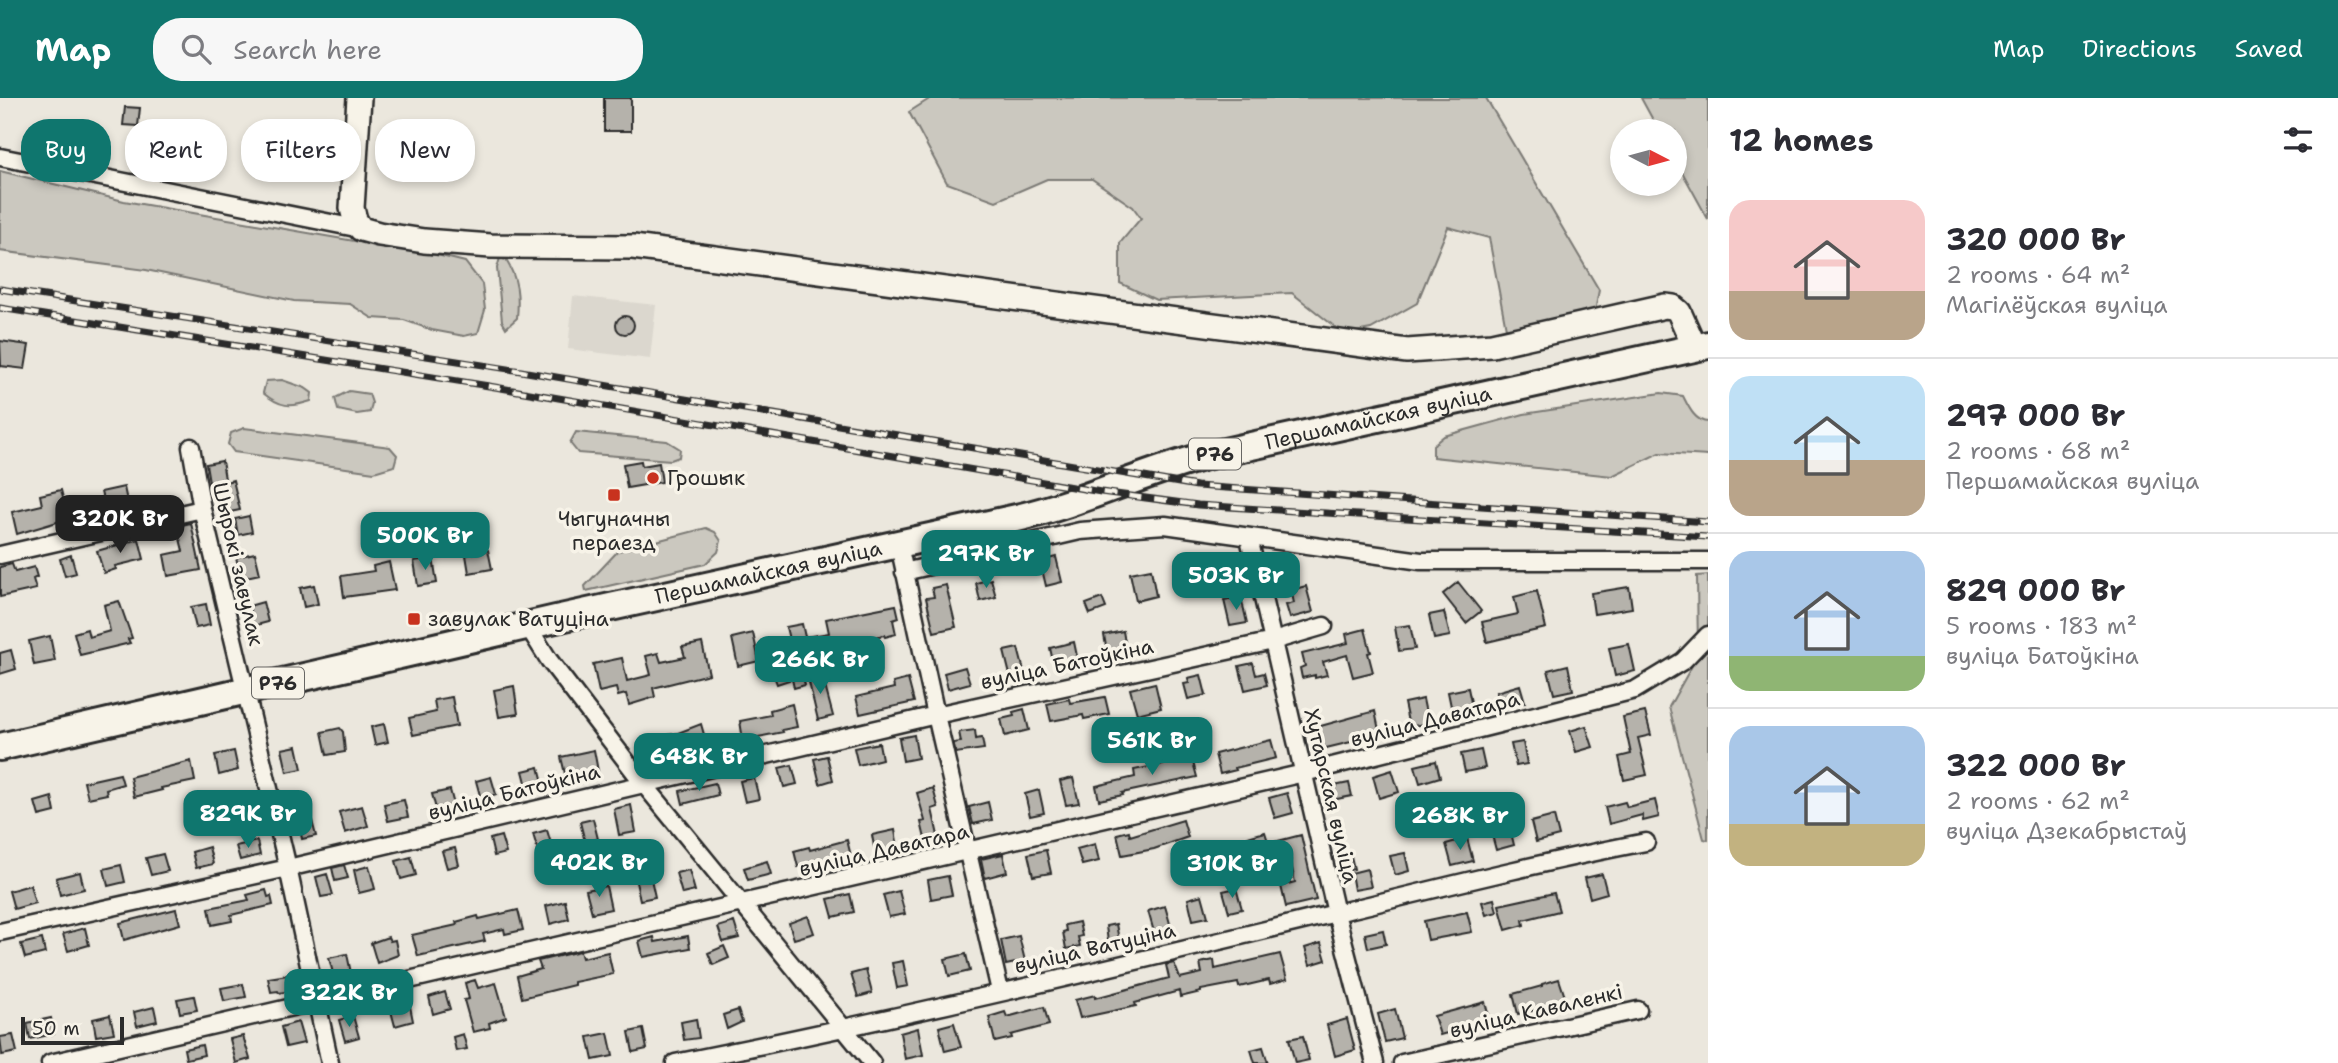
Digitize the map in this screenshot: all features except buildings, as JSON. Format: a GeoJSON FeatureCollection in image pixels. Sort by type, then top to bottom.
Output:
{"type":"FeatureCollection","features":[{"type":"Feature","properties":{"kind":"main road","name":"Першамайская вуліца"},"geometry":{"type":"LineString","coordinates":[[0,747],[527,625],[1054,509],[1137,477],[1206,456],[1702,347]]}},
{"type":"Feature","properties":{"kind":"street"},"geometry":{"type":"LineString","coordinates":[[358,105],[352,208],[361,229]]}},
{"type":"Feature","properties":{"kind":"street"},"geometry":{"type":"LineString","coordinates":[[0,157],[424,241],[491,246],[633,247],[1407,351],[1492,345],[1665,306],[1673,307],[1679,312],[1702,347]]}},
{"type":"Feature","properties":{"kind":"street","name":"Шырокі завулак"},"geometry":{"type":"LineString","coordinates":[[191,447],[202,509],[288,868],[330,1063]]}},
{"type":"Feature","properties":{"kind":"street"},"geometry":{"type":"LineString","coordinates":[[0,555],[202,509]]}},
{"type":"Feature","properties":{"kind":"street"},"geometry":{"type":"LineString","coordinates":[[904,572],[1080,531],[1165,525],[1420,562],[1708,561]]}},
{"type":"Feature","properties":{"kind":"street","name":"Хутарская вуліца"},"geometry":{"type":"LineString","coordinates":[[1249,538],[1336,913],[1376,1063]]}},
{"type":"Feature","properties":{"kind":"street"},"geometry":{"type":"LineString","coordinates":[[899,545],[1000,991]]}},
{"type":"Feature","properties":{"kind":"street"},"geometry":{"type":"LineString","coordinates":[[527,625],[549,660],[643,783],[872,1063]]}},
{"type":"Feature","properties":{"kind":"street","name":"вуліца Батоўкіна"},"geometry":{"type":"LineString","coordinates":[[0,932],[288,868],[936,715],[1273,641],[1324,626]]}},
{"type":"Feature","properties":{"kind":"street","name":"вуліца Даватара"},"geometry":{"type":"LineString","coordinates":[[50,1063],[1304,774],[1635,690],[1683,661],[1708,635]]}},
{"type":"Feature","properties":{"kind":"street","name":"вуліца Ватуціна"},"geometry":{"type":"LineString","coordinates":[[676,1063],[844,1029],[1549,861],[1646,842]]}},
{"type":"Feature","properties":{"kind":"street","name":"вуліца Каваленкі"},"geometry":{"type":"LineString","coordinates":[[1402,1063],[1638,1010]]}},
{"type":"Feature","properties":{"kind":"shaded area"},"geometry":{"type":"Polygon","coordinates":[[[931,98],[1486,98],[1599,290],[1594,317],[1506,329],[1489,238],[1448,227],[1417,303],[1371,329],[1344,334],[1292,293],[1156,300],[1120,283],[1120,243],[1141,218],[1133,207],[1092,179],[1047,179],[996,201],[947,183],[909,112],[931,98]]]}},
{"type":"Feature","properties":{"kind":"shaded area"},"geometry":{"type":"Polygon","coordinates":[[[1641,98],[1708,98],[1708,219],[1687,181],[1687,119],[1652,119],[1641,98]]]}},
{"type":"Feature","properties":{"kind":"shaded area"},"geometry":{"type":"Polygon","coordinates":[[[0,171],[21,176],[21,182],[45,182],[124,201],[465,262],[482,284],[485,310],[478,333],[464,336],[432,330],[404,320],[372,318],[350,304],[294,301],[146,270],[0,251],[0,171]]]}},
{"type":"Feature","properties":{"kind":"shaded area"},"geometry":{"type":"Polygon","coordinates":[[[500,258],[506,260],[510,267],[518,295],[517,318],[506,328],[502,321],[497,268],[500,258]]]}},
{"type":"Feature","properties":{"kind":"shaded area"},"geometry":{"type":"Polygon","coordinates":[[[573,296],[656,305],[650,359],[568,349],[573,296]]]}},
{"type":"Feature","properties":{"kind":"shaded area"},"geometry":{"type":"Polygon","coordinates":[[[282,380],[312,393],[311,401],[286,405],[263,393],[266,381],[282,380]]]}},
{"type":"Feature","properties":{"kind":"shaded area"},"geometry":{"type":"Polygon","coordinates":[[[349,391],[369,394],[372,403],[370,412],[357,414],[338,410],[335,398],[349,391]]]}},
{"type":"Feature","properties":{"kind":"shaded area"},"geometry":{"type":"Polygon","coordinates":[[[1661,393],[1683,396],[1696,416],[1708,422],[1708,456],[1659,453],[1612,476],[1433,457],[1433,445],[1444,436],[1524,414],[1661,393]]]}},
{"type":"Feature","properties":{"kind":"shaded area"},"geometry":{"type":"Polygon","coordinates":[[[244,428],[390,447],[397,455],[394,466],[374,472],[234,452],[228,444],[231,433],[244,428]]]}},
{"type":"Feature","properties":{"kind":"shaded area"},"geometry":{"type":"Polygon","coordinates":[[[576,432],[667,441],[680,449],[679,457],[671,460],[578,453],[570,443],[576,432]]]}},
{"type":"Feature","properties":{"kind":"shaded area"},"geometry":{"type":"Polygon","coordinates":[[[706,528],[715,532],[721,541],[718,552],[705,564],[586,591],[585,586],[618,551],[706,528]]]}},
{"type":"Feature","properties":{"kind":"shaded area"},"geometry":{"type":"Polygon","coordinates":[[[1708,575],[1708,840],[1704,839],[1669,707],[1698,655],[1697,576],[1708,575]]]}},
{"type":"Feature","properties":{"kind":"railway"},"geometry":{"type":"LineString","coordinates":[[0,289],[521,371],[1197,486],[1708,522]]}},
{"type":"Feature","properties":{"kind":"railway"},"geometry":{"type":"LineString","coordinates":[[0,308],[489,386],[1101,492],[1198,505],[1708,537]]}},
{"type":"Feature","properties":{"kind":"place","name":"Грошык"},"geometry":{"type":"Point","coordinates":[653,478]}},
{"type":"Feature","properties":{"kind":"place","name":"Чыгуначны пераезд"},"geometry":{"type":"Point","coordinates":[614,495]}},
{"type":"Feature","properties":{"kind":"place","name":"завулак Ватуціна"},"geometry":{"type":"Point","coordinates":[414,619]}}]}
